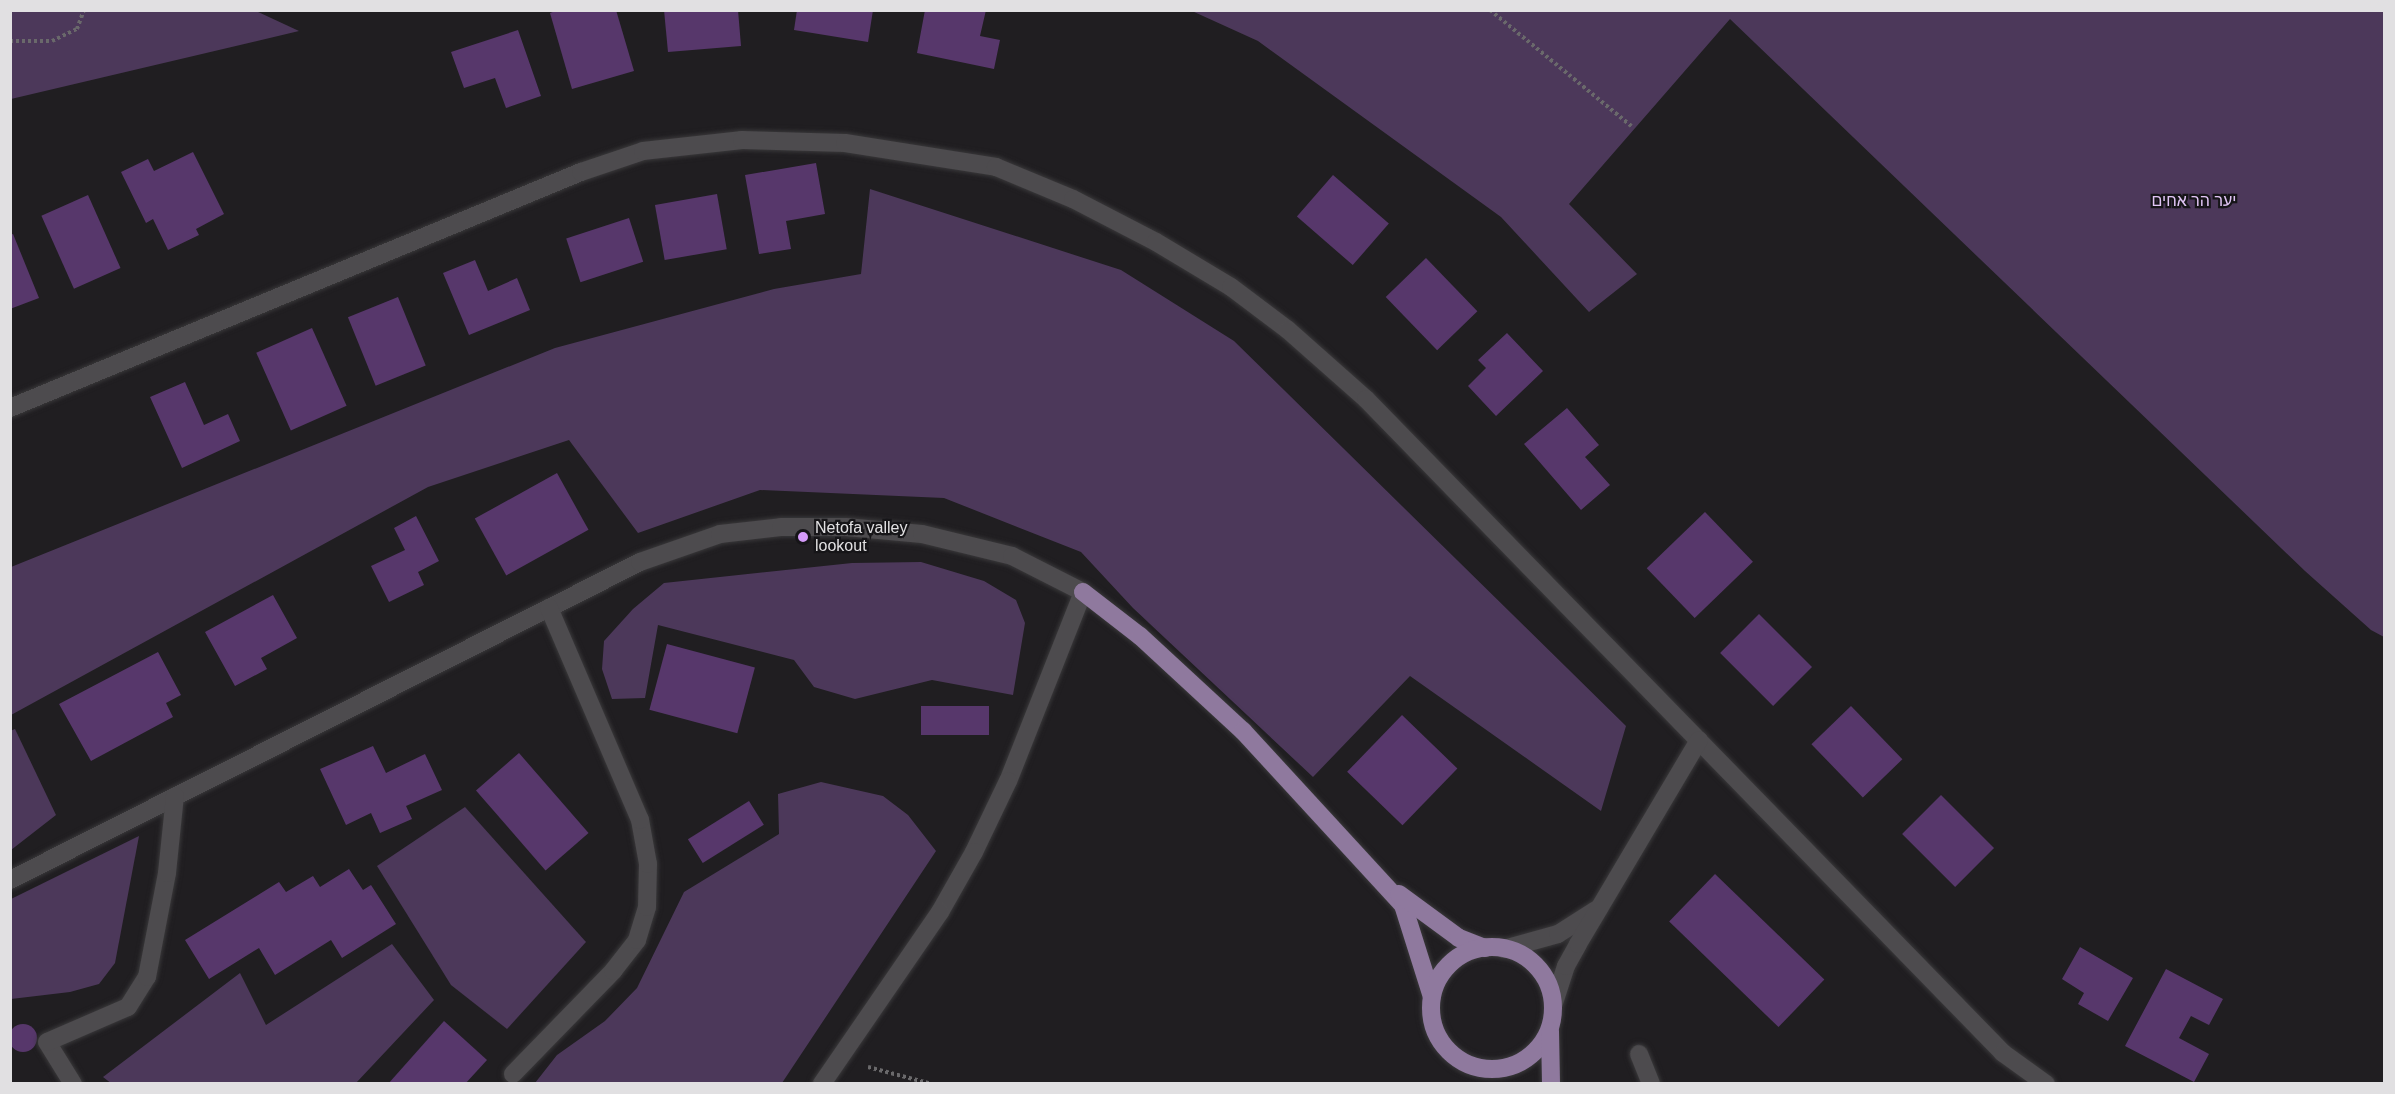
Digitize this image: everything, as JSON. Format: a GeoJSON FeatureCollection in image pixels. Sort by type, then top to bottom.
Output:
{"type":"FeatureCollection","features":[{"type":"Feature","properties":{"kind":"main road"},"geometry":{"type":"LineString","coordinates":[[1083,592],[1140,636],[1243,731],[1403,905],[1432,996],[1434,1025],[1447,1050],[1464,1063],[1484,1069],[1506,1068],[1525,1060],[1541,1046],[1550,1027]]}},
{"type":"Feature","properties":{"kind":"main road"},"geometry":{"type":"LineString","coordinates":[[1381,880],[1459,938],[1485,948]]}},
{"type":"Feature","properties":{"kind":"main road"},"geometry":{"type":"LineString","coordinates":[[1432,996],[1438,979],[1451,963],[1466,953],[1485,948],[1504,949],[1522,956],[1537,967],[1549,985],[1553,1006],[1550,1027],[1551,1083]]}},
{"type":"Feature","properties":{"kind":"main road"},"geometry":{"type":"LineString","coordinates":[[1484,1069],[1501,1083]]}},
{"type":"Feature","properties":{"kind":"street"},"geometry":{"type":"LineString","coordinates":[[10,408],[581,172],[643,151],[742,140],[845,143],[953,158],[996,167],[1073,199],[1231,287],[1288,330],[1366,399],[2004,1053],[2046,1083]]}},
{"type":"Feature","properties":{"kind":"street"},"geometry":{"type":"LineString","coordinates":[[10,880],[640,562],[720,534],[781,527],[846,527],[922,534],[1012,556],[1083,592],[1008,782],[974,852],[940,912],[822,1083]]}},
{"type":"Feature","properties":{"kind":"street"},"geometry":{"type":"LineString","coordinates":[[513,1074],[613,971],[638,940],[647,907],[648,864],[640,819],[549,608]]}},
{"type":"Feature","properties":{"kind":"street"},"geometry":{"type":"LineString","coordinates":[[1553,1006],[1566,966],[1699,740]]}},
{"type":"Feature","properties":{"kind":"street"},"geometry":{"type":"LineString","coordinates":[[73,1083],[47,1041],[128,1007],[147,976],[167,873],[175,796]]}},
{"type":"Feature","properties":{"kind":"street"},"geometry":{"type":"LineString","coordinates":[[1504,949],[1558,934],[1600,908]]}},
{"type":"Feature","properties":{"kind":"street"},"geometry":{"type":"LineString","coordinates":[[1639,1054],[1651,1083]]}},
{"type":"Feature","properties":{"kind":"path"},"geometry":{"type":"LineString","coordinates":[[10,41],[52,41],[77,29],[84,10]]}},
{"type":"Feature","properties":{"kind":"path"},"geometry":{"type":"LineString","coordinates":[[1490,10],[1631,126]]}},
{"type":"Feature","properties":{"kind":"path"},"geometry":{"type":"LineString","coordinates":[[838,1059],[932,1083]]}},
{"type":"Feature","properties":{"kind":"green space"},"geometry":{"type":"Polygon","coordinates":[[[10,11],[256,11],[299,31],[11,99],[10,11]]]}},
{"type":"Feature","properties":{"kind":"green space","name":"יער הר אחים"},"geometry":{"type":"Polygon","coordinates":[[[1192,11],[2384,11],[2384,637],[2371,630],[2305,571],[1730,19],[1569,204],[1637,274],[1589,312],[1501,217],[1258,41],[1192,11]]]}},
{"type":"Feature","properties":{"kind":"green space"},"geometry":{"type":"Polygon","coordinates":[[[870,189],[1121,270],[1234,341],[1626,726],[1601,811],[1410,676],[1313,777],[1133,608],[1081,552],[944,498],[760,490],[638,533],[569,440],[428,487],[11,715],[11,567],[555,348],[774,289],[861,274],[870,189]]]}},
{"type":"Feature","properties":{"kind":"green space"},"geometry":{"type":"Polygon","coordinates":[[[921,562],[984,581],[1016,600],[1025,623],[1013,695],[932,680],[855,699],[814,687],[794,660],[658,625],[645,698],[612,699],[602,669],[604,641],[633,609],[664,583],[852,563],[921,562]]]}},
{"type":"Feature","properties":{"kind":"green space"},"geometry":{"type":"Polygon","coordinates":[[[15,729],[56,815],[11,850],[10,731],[15,729]]]}},
{"type":"Feature","properties":{"kind":"green space"},"geometry":{"type":"Polygon","coordinates":[[[821,782],[883,796],[908,815],[936,851],[782,1083],[535,1083],[557,1055],[605,1021],[637,988],[684,892],[779,834],[778,794],[821,782]]]}},
{"type":"Feature","properties":{"kind":"green space"},"geometry":{"type":"Polygon","coordinates":[[[465,807],[586,942],[507,1029],[451,985],[377,866],[465,807]]]}},
{"type":"Feature","properties":{"kind":"green space"},"geometry":{"type":"Polygon","coordinates":[[[139,836],[115,963],[99,984],[70,992],[11,999],[11,899],[139,836]]]}},
{"type":"Feature","properties":{"kind":"green space"},"geometry":{"type":"Polygon","coordinates":[[[392,944],[434,1000],[356,1083],[112,1084],[103,1077],[240,973],[266,1025],[392,944]]]}},
{"type":"Feature","properties":{"kind":"building"},"geometry":{"type":"Polygon","coordinates":[[[558,10],[616,10],[634,71],[572,89],[550,13],[558,10]]]}},
{"type":"Feature","properties":{"kind":"building"},"geometry":{"type":"Polygon","coordinates":[[[664,10],[738,10],[741,46],[668,52],[664,10]]]}},
{"type":"Feature","properties":{"kind":"building"},"geometry":{"type":"Polygon","coordinates":[[[797,10],[873,10],[868,42],[794,30],[797,10]]]}},
{"type":"Feature","properties":{"kind":"building"},"geometry":{"type":"Polygon","coordinates":[[[925,10],[986,10],[980,36],[1000,40],[994,69],[917,53],[925,10]]]}},
{"type":"Feature","properties":{"kind":"building"},"geometry":{"type":"Polygon","coordinates":[[[518,30],[541,96],[506,108],[495,78],[464,88],[451,52],[518,30]]]}},
{"type":"Feature","properties":{"kind":"building"},"geometry":{"type":"Polygon","coordinates":[[[193,152],[224,214],[196,229],[199,235],[168,250],[153,219],[146,223],[121,172],[148,159],[154,171],[193,152]]]}},
{"type":"Feature","properties":{"kind":"building"},"geometry":{"type":"Polygon","coordinates":[[[816,163],[825,214],[786,221],[791,249],[759,254],[745,175],[816,163]]]}},
{"type":"Feature","properties":{"kind":"building"},"geometry":{"type":"Polygon","coordinates":[[[1333,175],[1389,224],[1353,265],[1297,217],[1333,175]]]}},
{"type":"Feature","properties":{"kind":"building"},"geometry":{"type":"Polygon","coordinates":[[[717,194],[727,249],[665,260],[655,205],[717,194]]]}},
{"type":"Feature","properties":{"kind":"building"},"geometry":{"type":"Polygon","coordinates":[[[88,195],[121,268],[74,289],[41,216],[88,195]]]}},
{"type":"Feature","properties":{"kind":"building"},"geometry":{"type":"Polygon","coordinates":[[[629,218],[643,262],[580,282],[566,238],[629,218]]]}},
{"type":"Feature","properties":{"kind":"building"},"geometry":{"type":"Polygon","coordinates":[[[13,234],[39,298],[10,309],[10,235],[13,234]]]}},
{"type":"Feature","properties":{"kind":"building"},"geometry":{"type":"Polygon","coordinates":[[[1426,258],[1477,311],[1437,350],[1386,297],[1426,258]]]}},
{"type":"Feature","properties":{"kind":"building"},"geometry":{"type":"Polygon","coordinates":[[[475,260],[488,291],[517,278],[530,310],[469,335],[443,273],[475,260]]]}},
{"type":"Feature","properties":{"kind":"building"},"geometry":{"type":"Polygon","coordinates":[[[398,297],[426,366],[376,386],[348,317],[398,297]]]}},
{"type":"Feature","properties":{"kind":"building"},"geometry":{"type":"Polygon","coordinates":[[[312,328],[347,406],[291,430],[256,353],[312,328]]]}},
{"type":"Feature","properties":{"kind":"building"},"geometry":{"type":"Polygon","coordinates":[[[1507,333],[1543,371],[1496,416],[1468,386],[1486,368],[1478,360],[1507,333]]]}},
{"type":"Feature","properties":{"kind":"building"},"geometry":{"type":"Polygon","coordinates":[[[185,382],[204,425],[228,414],[240,441],[182,468],[150,397],[185,382]]]}},
{"type":"Feature","properties":{"kind":"building"},"geometry":{"type":"Polygon","coordinates":[[[1567,408],[1599,445],[1585,457],[1610,485],[1581,510],[1524,444],[1567,408]]]}},
{"type":"Feature","properties":{"kind":"building"},"geometry":{"type":"Polygon","coordinates":[[[557,473],[589,530],[506,575],[475,519],[557,473]]]}},
{"type":"Feature","properties":{"kind":"building"},"geometry":{"type":"Polygon","coordinates":[[[1705,512],[1753,562],[1695,618],[1647,568],[1705,512]]]}},
{"type":"Feature","properties":{"kind":"building"},"geometry":{"type":"Polygon","coordinates":[[[416,516],[439,561],[418,572],[424,585],[389,602],[371,566],[405,550],[394,528],[416,516]]]}},
{"type":"Feature","properties":{"kind":"building"},"geometry":{"type":"Polygon","coordinates":[[[273,595],[297,638],[261,658],[267,669],[235,686],[205,632],[273,595]]]}},
{"type":"Feature","properties":{"kind":"building"},"geometry":{"type":"Polygon","coordinates":[[[1759,614],[1812,667],[1773,706],[1720,653],[1759,614]]]}},
{"type":"Feature","properties":{"kind":"building"},"geometry":{"type":"Polygon","coordinates":[[[667,644],[755,668],[737,733],[649,710],[667,644]]]}},
{"type":"Feature","properties":{"kind":"building"},"geometry":{"type":"Polygon","coordinates":[[[158,652],[181,695],[166,703],[173,717],[91,761],[59,704],[158,652]]]}},
{"type":"Feature","properties":{"kind":"building"},"geometry":{"type":"Polygon","coordinates":[[[921,706],[989,706],[989,735],[921,735],[921,706]]]}},
{"type":"Feature","properties":{"kind":"building"},"geometry":{"type":"Polygon","coordinates":[[[1851,706],[1902,759],[1863,797],[1811,744],[1851,706]]]}},
{"type":"Feature","properties":{"kind":"building"},"geometry":{"type":"Polygon","coordinates":[[[1402,715],[1457,768],[1403,825],[1347,772],[1402,715]]]}},
{"type":"Feature","properties":{"kind":"building"},"geometry":{"type":"Polygon","coordinates":[[[373,746],[386,773],[425,754],[442,790],[406,806],[412,819],[380,833],[371,813],[346,825],[320,769],[373,746]]]}},
{"type":"Feature","properties":{"kind":"building"},"geometry":{"type":"Polygon","coordinates":[[[519,753],[589,833],[546,870],[476,790],[519,753]]]}},
{"type":"Feature","properties":{"kind":"building"},"geometry":{"type":"Polygon","coordinates":[[[1941,795],[1994,848],[1955,887],[1902,834],[1941,795]]]}},
{"type":"Feature","properties":{"kind":"building"},"geometry":{"type":"Polygon","coordinates":[[[749,801],[764,825],[703,863],[688,839],[749,801]]]}},
{"type":"Feature","properties":{"kind":"building"},"geometry":{"type":"Polygon","coordinates":[[[349,869],[363,890],[371,885],[396,924],[342,958],[331,940],[275,975],[259,948],[209,979],[185,940],[279,882],[286,892],[313,876],[320,887],[349,869]]]}},
{"type":"Feature","properties":{"kind":"building"},"geometry":{"type":"Polygon","coordinates":[[[1715,874],[1824,980],[1778,1027],[1669,921],[1715,874]]]}},
{"type":"Feature","properties":{"kind":"building"},"geometry":{"type":"Polygon","coordinates":[[[2080,947],[2133,978],[2108,1021],[2078,1004],[2084,993],[2062,979],[2080,947]]]}},
{"type":"Feature","properties":{"kind":"building"},"geometry":{"type":"Polygon","coordinates":[[[2166,969],[2223,999],[2209,1025],[2191,1016],[2179,1038],[2209,1054],[2194,1082],[2125,1046],[2166,969]]]}},
{"type":"Feature","properties":{"kind":"building"},"geometry":{"type":"Polygon","coordinates":[[[444,1021],[487,1060],[465,1084],[388,1084],[444,1021]]]}},
{"type":"Feature","properties":{"kind":"building"},"geometry":{"type":"Polygon","coordinates":[[[23,1024],[33,1028],[37,1038],[33,1048],[23,1052],[13,1048],[9,1038],[13,1028],[23,1024]]]}},
{"type":"Feature","properties":{"kind":"place","name":"Netofa valley lookout"},"geometry":{"type":"Point","coordinates":[803,537]}}]}
